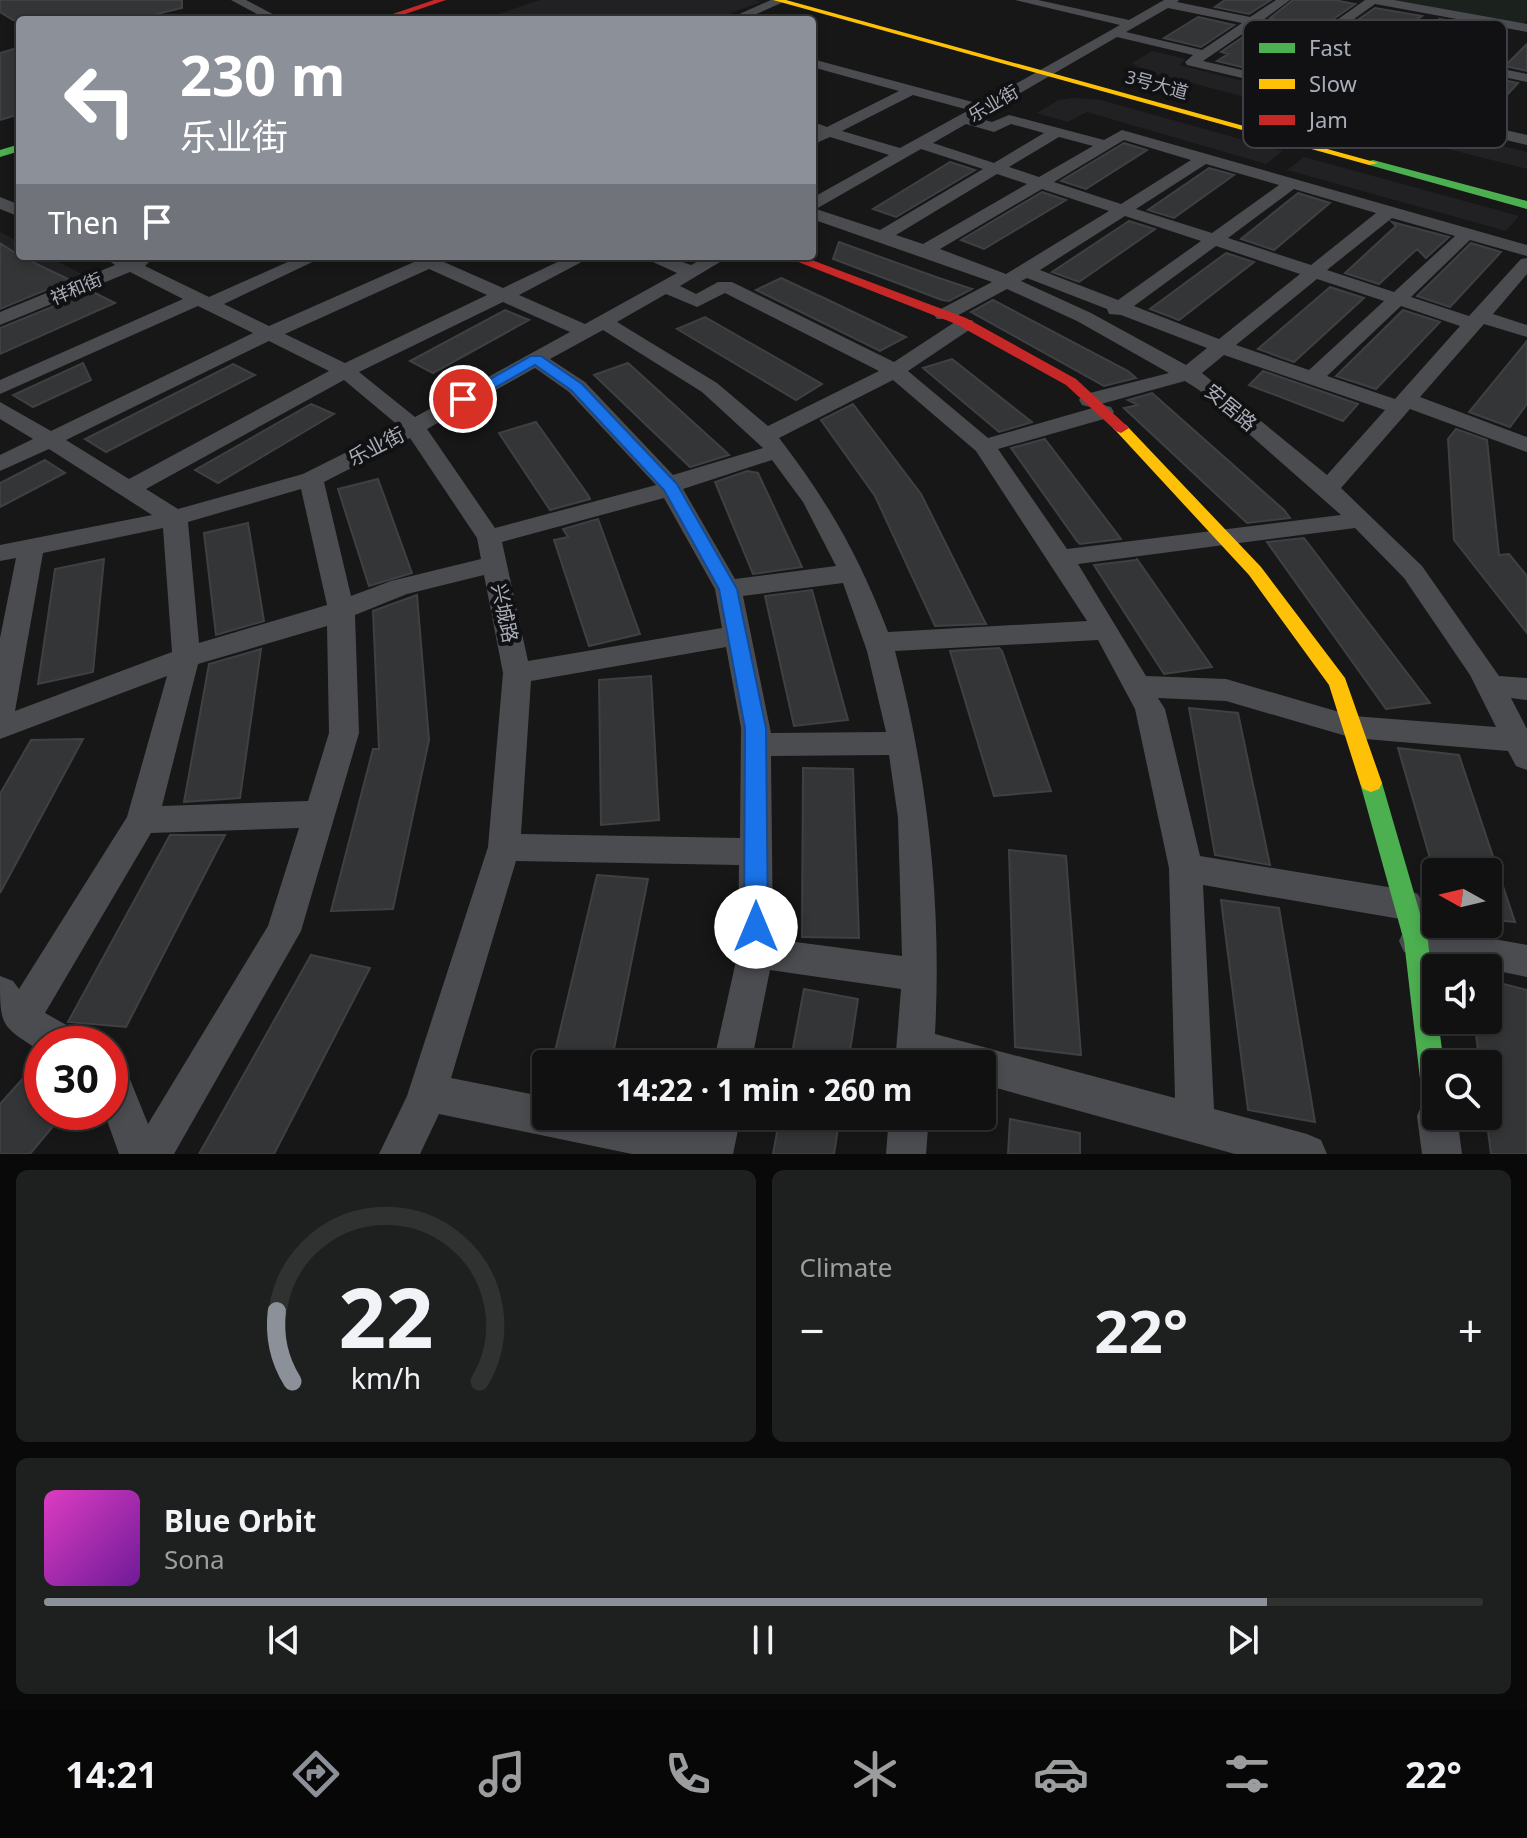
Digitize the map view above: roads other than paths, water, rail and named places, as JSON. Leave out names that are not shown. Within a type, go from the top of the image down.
[{"type":"main road","points":[[392,16],[442,0]]},
{"type":"main road","points":[[415,16],[465,0]]},
{"type":"main road","name":"3号大道","points":[[780,0],[1243,118]]},
{"type":"main road","name":"3号大道","points":[[805,0],[1243,125]]},
{"type":"main road","name":"3号大道","points":[[1326,148],[1527,205]]},
{"type":"main road","name":"3号大道","points":[[1363,148],[1527,189]]},
{"type":"main road","points":[[800,260],[965,324],[1071,382],[1142,448],[1255,571],[1338,683],[1416,941],[1429,1050]]},
{"type":"street","points":[[237,0],[270,16]]},
{"type":"street","points":[[742,16],[780,0]]},
{"type":"street","points":[[1021,0],[1132,24]]},
{"type":"street","points":[[1051,6],[1064,0]]},
{"type":"street","points":[[1254,20],[1284,0]]},
{"type":"street","points":[[1344,20],[1374,0],[1483,20]]},
{"type":"street","points":[[1169,1],[1249,20]]},
{"type":"street","name":"乐业街","points":[[816,203],[1169,1]]},
{"type":"street","points":[[1507,24],[1527,28]]},
{"type":"street","points":[[1243,28],[1192,62],[1243,74]]},
{"type":"street","points":[[1115,33],[1204,54]]},
{"type":"street","points":[[816,64],[983,109]]},
{"type":"street","points":[[816,82],[841,71]]},
{"type":"street","points":[[1507,74],[1527,78]]},
{"type":"street","points":[[816,138],[911,90]]},
{"type":"street","points":[[965,119],[994,127],[1009,119],[1106,145]]},
{"type":"street","points":[[816,128],[903,154]]},
{"type":"street","points":[[882,236],[1057,132]]},
{"type":"street","points":[[925,250],[1122,135],[1527,251]]},
{"type":"street","points":[[1507,135],[1527,140]]},
{"type":"street","points":[[921,144],[1397,299],[1527,331]]},
{"type":"street","points":[[944,315],[1016,276],[1203,159]]},
{"type":"street","points":[[1117,309],[1291,184]]},
{"type":"street","points":[[984,446],[1188,374],[1388,212]]},
{"type":"street","name":"安居路","points":[[816,214],[1016,276],[1207,385],[1328,488],[1413,572],[1490,686],[1522,749]]},
{"type":"street","points":[[1314,377],[1467,234]]},
{"type":"street","name":"祥和街","points":[[0,319],[129,260]]},
{"type":"street","name":"兴城路","points":[[133,260],[204,301],[345,371],[414,427],[492,551],[517,673],[504,847],[427,1092],[399,1154]]},
{"type":"street","points":[[0,388],[306,260]]},
{"type":"street","points":[[0,464],[424,260]]},
{"type":"street","points":[[432,260],[504,296],[594,326],[687,369],[771,443],[828,521],[871,611],[901,743],[920,876],[915,1050]]},
{"type":"street","points":[[129,489],[345,371],[576,260]]},
{"type":"street","points":[[660,260],[691,272]]},
{"type":"street","name":"乐业街","points":[[0,553],[175,518],[311,479],[414,427],[714,260]]},
{"type":"street","points":[[1328,488],[1527,263]]},
{"type":"street","points":[[1016,276],[1222,347],[1527,445]]},
{"type":"street","points":[[666,287],[697,301],[725,286],[895,371],[984,446],[1061,558],[1150,709],[1186,868],[1195,1123]]},
{"type":"street","points":[[0,728],[186,658],[341,610],[670,486],[771,443],[895,371],[965,324]]},
{"type":"street","points":[[536,359],[577,387],[670,486],[728,589],[756,728],[756,952],[735,1050]]},
{"type":"street","points":[[0,409],[175,518],[186,658],[142,820],[11,1006],[39,1026]]},
{"type":"street","points":[[152,1154],[284,931],[344,733],[341,610],[311,479]]},
{"type":"street","points":[[1061,558],[1360,520]]},
{"type":"street","points":[[0,711],[31,547]]},
{"type":"street","points":[[728,589],[853,573]]},
{"type":"street","points":[[879,642],[1106,630]]},
{"type":"street","points":[[517,673],[737,635]]},
{"type":"street","points":[[1137,686],[1226,690],[1353,727],[1522,749]]},
{"type":"street","points":[[1490,686],[1527,689]]},
{"type":"street","points":[[755,745],[901,743]]},
{"type":"street","points":[[142,820],[320,814]]},
{"type":"street","points":[[504,847],[756,852]]},
{"type":"street","points":[[1186,868],[1406,905]]},
{"type":"street","points":[[1416,941],[1527,961]]},
{"type":"street","points":[[756,952],[917,975]]},
{"type":"street","points":[[996,1068],[1307,1154]]},
{"type":"street","points":[[427,1092],[716,1140]]},
{"type":"street","points":[[128,1124],[139,1154]]},
{"type":"street","points":[[906,1154],[908,1130]]},
{"type":"street","points":[[1439,1130],[1442,1154]]}]
